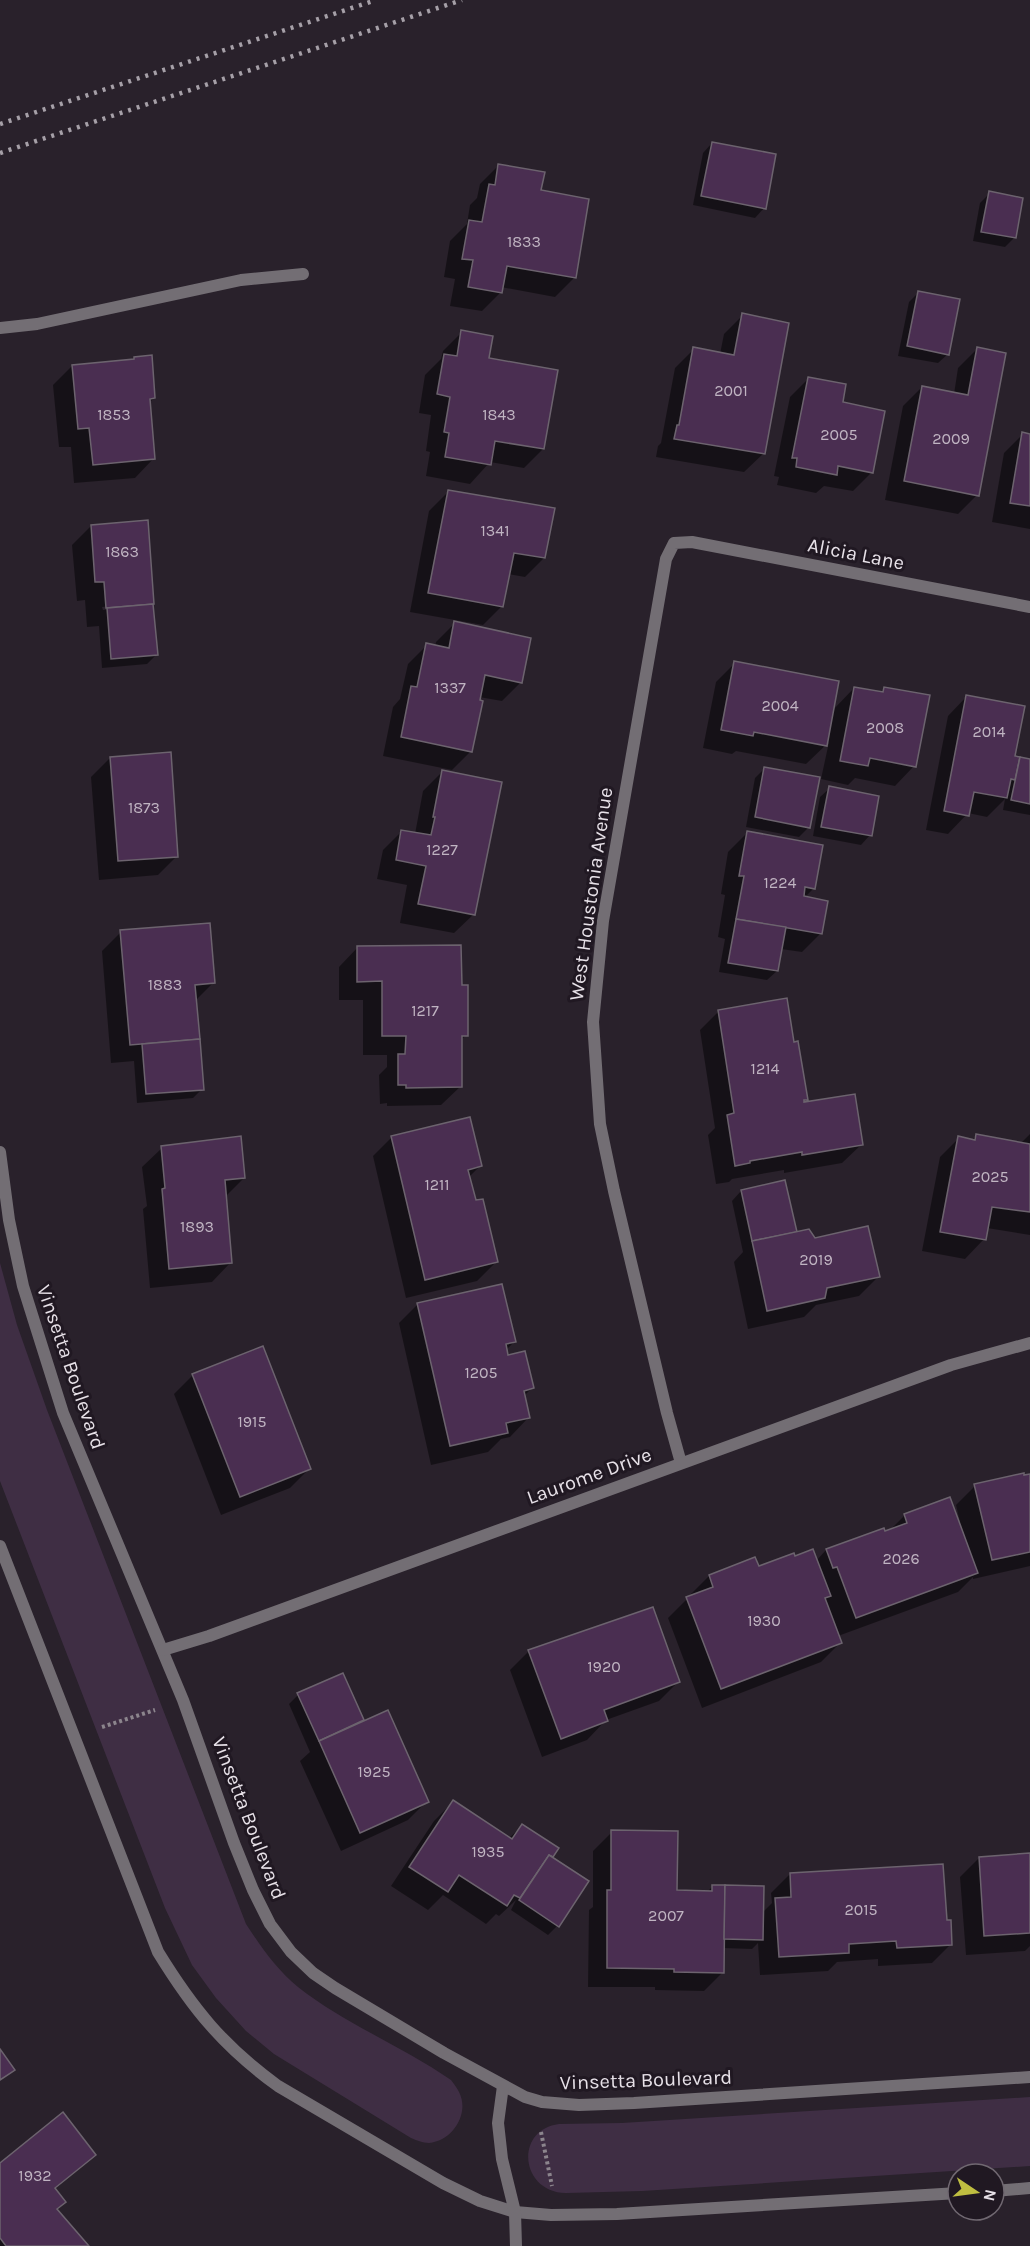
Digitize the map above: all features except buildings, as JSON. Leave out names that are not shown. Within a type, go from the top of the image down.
[{"type":"street","points":[[0,328],[37,324],[241,280],[303,274]]},
{"type":"street","name":"Alicia Lane","points":[[674,543],[692,542],[1030,607]]},
{"type":"street","name":"West Houstonia Avenue","points":[[674,543],[666,559],[605,909],[596,976],[593,1022],[600,1124],[681,1463]]},
{"type":"street","name":"Vinsetta Boulevard","points":[[0,1152],[9,1220],[23,1286],[63,1413],[163,1650],[253,1890],[270,1924],[291,1952],[313,1973],[503,2086],[542,2102],[579,2105],[1030,2077]]},
{"type":"street","name":"Laurome Drive","points":[[163,1650],[220,1632],[951,1365],[1030,1343]]},
{"type":"street","points":[[0,1546],[158,1952],[182,1991],[215,2033],[254,2069],[278,2086],[443,2183],[480,2201],[515,2212],[551,2215],[617,2214],[946,2194]]},
{"type":"street","points":[[503,2086],[498,2123],[502,2159],[515,2212],[516,2246]]},
{"type":"street","points":[[1006,2190],[1030,2188]]},
{"type":"path","points":[[96,1729],[161,1708]]},
{"type":"path","points":[[540,2131],[553,2192]]},
{"type":"shaded area","points":[[0,1263],[17,1325],[47,1410],[246,1924],[276,1966],[298,1987],[335,2012],[451,2080],[462,2100],[461,2117],[452,2132],[438,2141],[427,2143],[411,2138],[274,2054],[246,2031],[216,1998],[192,1965],[165,1908],[0,1481]]},
{"type":"shaded area","points":[[1030,2097],[1030,2166],[1006,2168],[1006,2162],[946,2162],[946,2171],[642,2191],[566,2193],[551,2190],[539,2183],[532,2172],[528,2160],[529,2148],[535,2137],[544,2129],[559,2124],[622,2123]]},
{"type":"railway","points":[[0,124],[376,0]]},
{"type":"railway","points":[[0,153],[462,0]]}]
